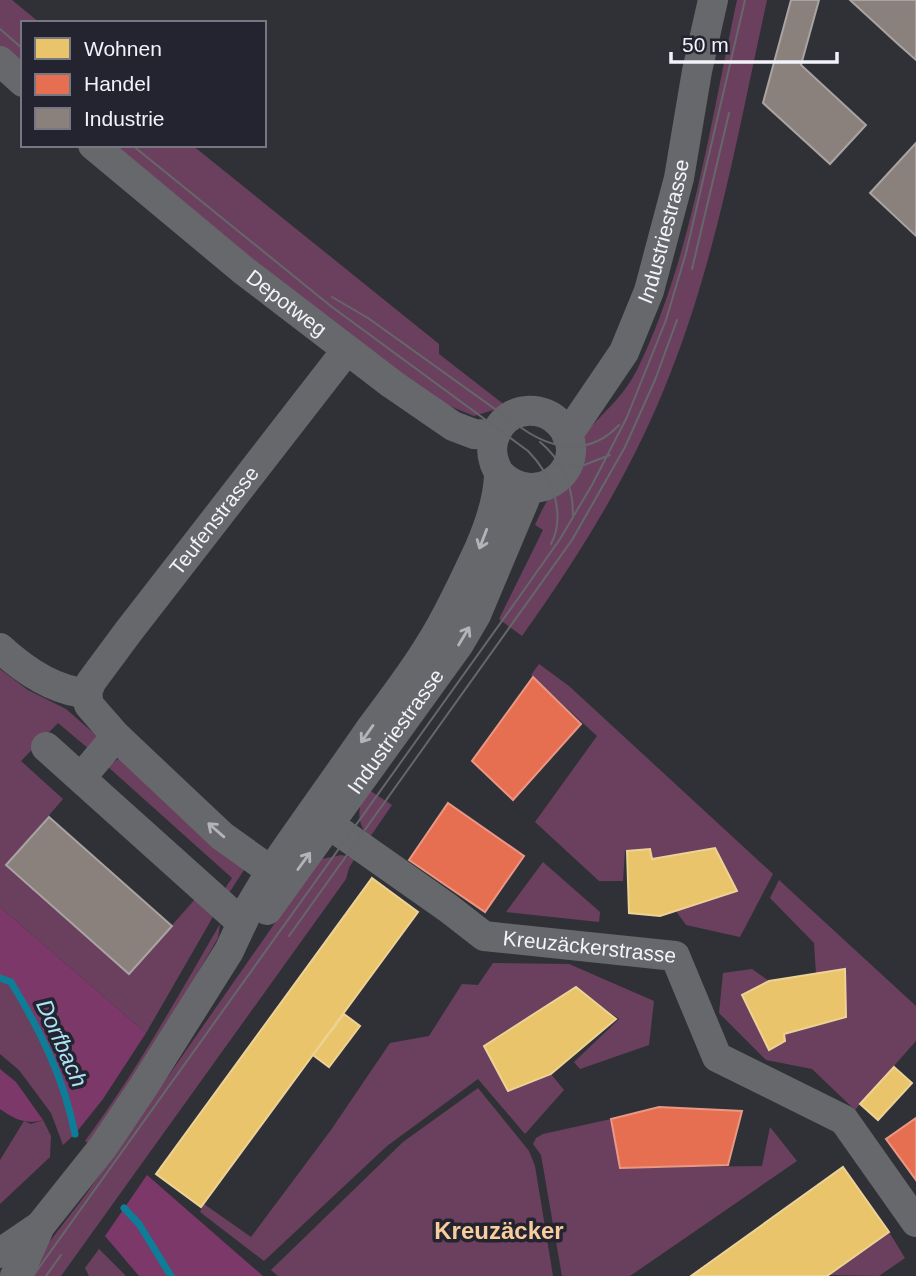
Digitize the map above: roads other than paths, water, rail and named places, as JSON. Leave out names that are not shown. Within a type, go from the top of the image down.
[{"type":"street","name":"Industriestrasse","points":[[693,0],[697,71]]},
{"type":"street","name":"Industriestrasse","points":[[567,436],[624,352],[649,291],[679,178],[697,71],[713,0]]},
{"type":"street","points":[[0,61],[21,80]]},
{"type":"street","name":"Depotweg","points":[[95,147],[243,270],[346,351],[453,426],[474,434],[495,435]]},
{"type":"street","name":"Teufenstrasse","points":[[87,695],[91,682],[128,632],[346,351]]},
{"type":"street","points":[[545,413],[605,382]]},
{"type":"street","points":[[495,435],[508,418],[529,411],[545,413],[562,425],[567,436],[570,457],[564,471],[551,484],[528,489],[507,481],[499,473]]},
{"type":"street","name":"Industriestrasse","points":[[15,1276],[21,1269],[40,1226],[103,1147],[144,1087],[229,951],[271,871],[430,645],[480,546],[491,517],[499,473],[492,448],[495,435]]},
{"type":"street","name":"Industriestrasse","points":[[229,951],[263,916],[459,644],[476,615],[528,489]]},
{"type":"street","points":[[0,648],[30,672],[49,682],[87,695],[95,713],[116,736],[222,836],[271,871]]},
{"type":"street","points":[[80,778],[116,736]]},
{"type":"street","points":[[46,747],[242,923]]},
{"type":"street","name":"Kreuzäckerstrasse","points":[[330,825],[484,936],[675,957],[716,1057],[844,1120],[916,1222]]},
{"type":"street","name":"Industriestrasse","points":[[0,1253],[40,1226]]},
{"type":"waterway","name":"Dorfbach","points":[[0,978],[11,982],[41,1036],[58,1074],[75,1134]]},
{"type":"waterway","name":"Dorfbach","points":[[124,1208],[139,1224],[171,1276]]},
{"type":"tram line","points":[[33,1276],[517,600],[560,539],[592,485],[627,417],[666,320],[686,253],[745,0]]},
{"type":"tram line","points":[[0,29],[21,47]]},
{"type":"tram line","points":[[692,269],[729,113]]},
{"type":"tram line","points":[[134,147],[332,307],[528,451],[544,471],[554,494],[557,520],[551,544]]},
{"type":"tram line","points":[[332,297],[368,318],[523,429],[548,442],[585,445],[608,435],[619,425]]},
{"type":"tram line","points":[[289,936],[572,540],[625,447],[655,380],[677,320]]},
{"type":"tram line","points":[[540,442],[561,466],[569,484],[573,515]]},
{"type":"tram line","points":[[553,464],[579,467],[610,455]]},
{"type":"tram line","points":[[46,1276],[61,1255]]},
{"type":"district","name":"Kreuzäcker","points":[[499,1231]]}]
